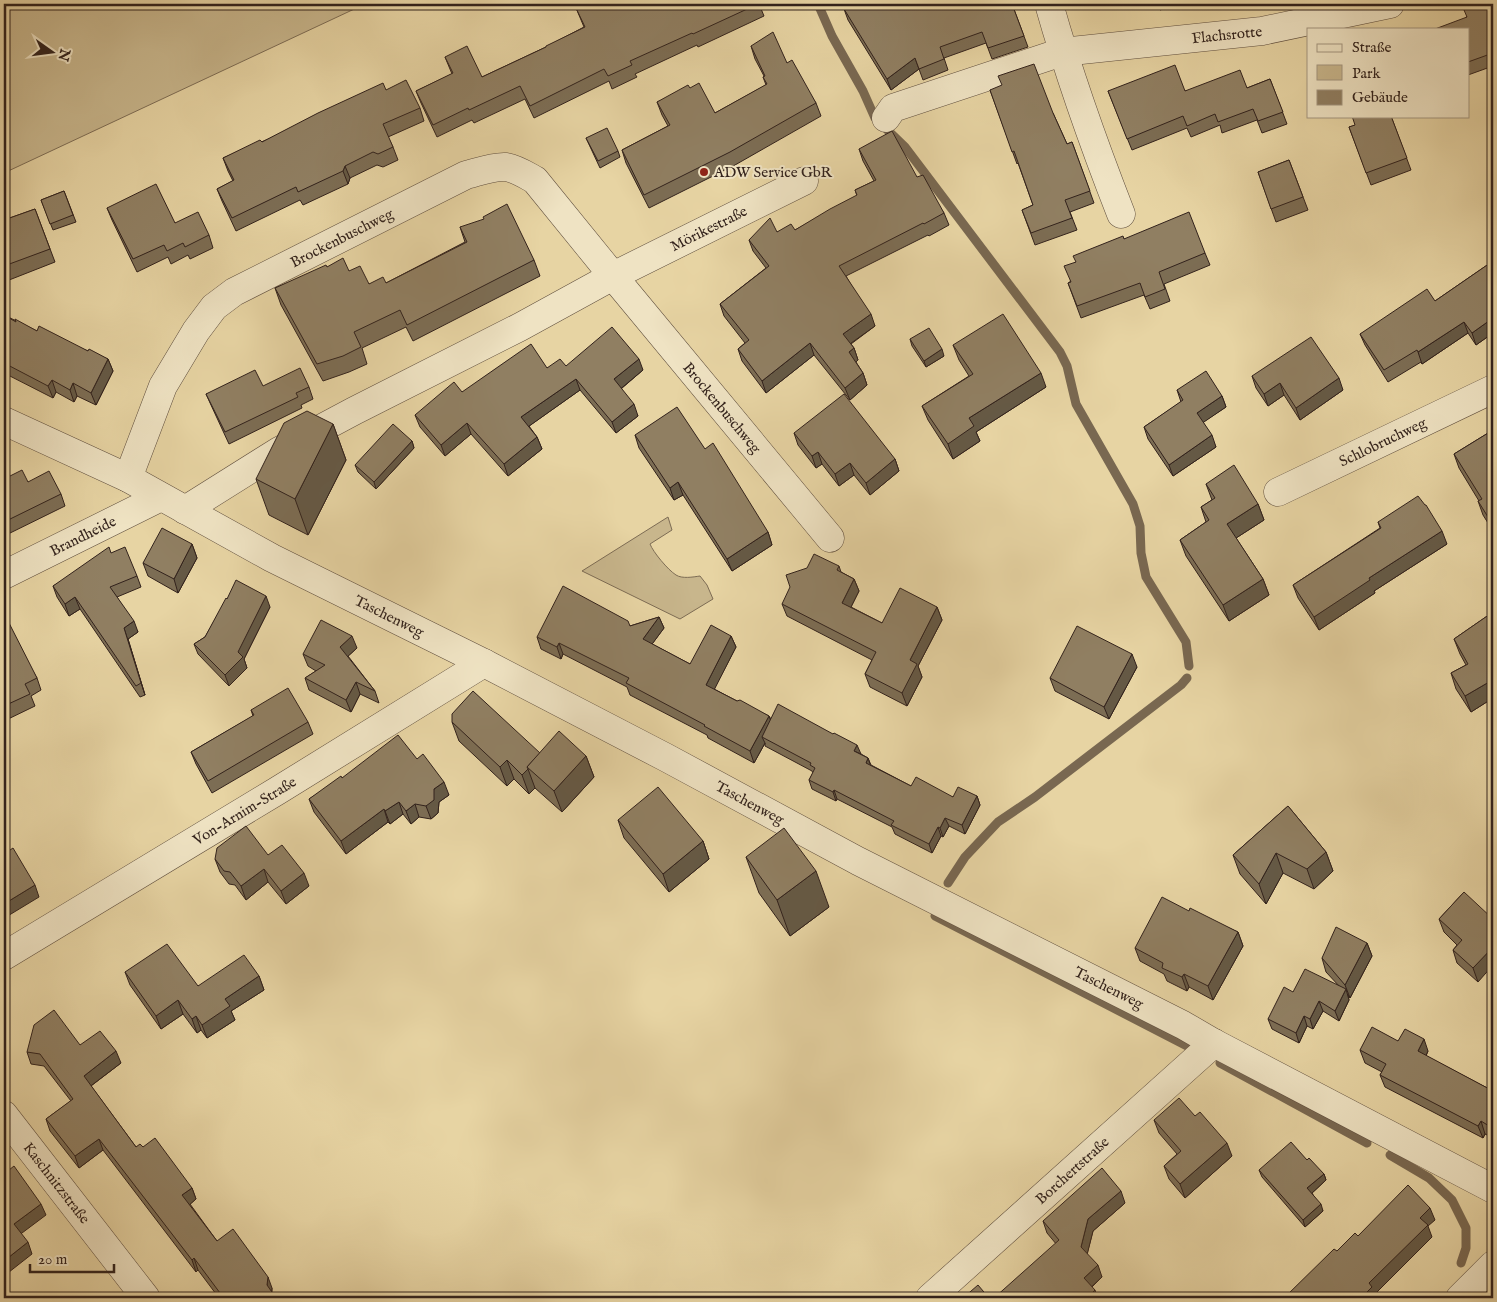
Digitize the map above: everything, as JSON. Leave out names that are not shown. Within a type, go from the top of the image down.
[{"type":"street","points":[[1049,4],[1062,52],[1077,96],[1122,214]]},
{"type":"street","name":"Flachsrotte","points":[[886,118],[893,108],[1062,52],[1262,31],[1390,4]]},
{"type":"street","name":"Brockenbuschweg","points":[[128,478],[163,386],[196,331],[214,307],[234,292],[466,175],[497,168],[506,168],[518,171],[535,180],[830,538]]},
{"type":"street","name":"Mörikestraße","points":[[613,276],[804,181]]},
{"type":"street","points":[[186,510],[279,451],[520,327],[613,276]]},
{"type":"street","name":"Schlobruchweg","points":[[1278,492],[1492,394]]},
{"type":"street","name":"Taschenweg","points":[[4,421],[128,478],[272,558],[484,663],[665,757],[858,861],[1174,1021],[1493,1189]]},
{"type":"street","name":"Brandheide","points":[[4,575],[161,497]]},
{"type":"street","name":"Von-Arnim-Straße","points":[[4,956],[270,796],[484,663]]},
{"type":"street","name":"Borchertstraße","points":[[930,1298],[1214,1043]]},
{"type":"street","name":"Kaschnitzstraße","points":[[4,1115],[146,1298]]},
{"type":"street","points":[[1460,1298],[1493,1265]]},
{"type":"green space","points":[[4,4],[365,4],[4,173]]},
{"type":"green space","points":[[668,517],[672,530],[650,544],[657,556],[676,575],[684,577],[700,576],[707,585],[713,599],[680,619],[582,571]]},
{"type":"building","points":[[587,4],[635,4],[637,9],[648,4],[758,4],[630,61],[632,65],[608,76],[604,69],[530,106],[520,86],[433,125],[416,91],[453,73],[445,57],[467,46],[482,77],[585,27],[576,8]]},
{"type":"building","points":[[857,4],[1012,4],[1024,36],[988,48],[982,32],[940,47],[944,59],[919,69],[915,58],[887,79],[844,9]]},
{"type":"building","points":[[1480,4],[1493,4],[1493,53],[1470,61],[1470,28],[1438,28],[1467,17],[1464,10]]},
{"type":"building","points":[[773,32],[787,63],[792,60],[816,103],[730,152],[644,195],[622,150],[670,125],[657,102],[688,85],[690,88],[699,83],[715,113],[767,84],[751,46]]},
{"type":"building","points":[[1034,64],[1067,144],[1072,142],[1090,191],[1065,200],[1072,218],[1031,233],[1022,210],[1033,205],[990,90],[1002,85],[998,76]]},
{"type":"building","points":[[1175,65],[1185,91],[1240,70],[1247,88],[1270,79],[1283,112],[1258,121],[1253,109],[1218,122],[1215,114],[1187,126],[1183,116],[1127,139],[1108,91]]},
{"type":"building","points":[[406,80],[420,108],[383,124],[393,147],[378,154],[373,152],[345,166],[343,171],[298,192],[296,187],[232,218],[217,189],[234,180],[223,158],[260,140],[262,142],[318,113],[383,83],[386,90]]},
{"type":"building","points":[[1353,118],[1392,118],[1407,158],[1366,173],[1349,127],[1355,125]]},
{"type":"building","points":[[607,128],[618,151],[598,161],[586,138]]},
{"type":"building","points":[[892,131],[917,177],[923,175],[944,213],[839,266],[871,314],[843,334],[854,348],[849,352],[863,373],[845,388],[810,343],[762,381],[738,349],[749,340],[720,304],[769,266],[749,240],[770,218],[777,232],[791,224],[795,230],[857,195],[855,190],[876,180],[859,149]]},
{"type":"building","points":[[1289,160],[1303,197],[1271,209],[1258,172]]},
{"type":"building","points":[[156,184],[175,223],[198,212],[209,235],[185,247],[183,243],[167,251],[164,245],[133,259],[107,208]]},
{"type":"building","points":[[64,191],[73,215],[50,224],[41,200]]},
{"type":"building","points":[[507,204],[534,260],[407,325],[400,310],[354,332],[361,347],[343,356],[317,364],[275,288],[326,265],[327,267],[343,258],[349,271],[360,266],[369,284],[383,277],[386,283],[467,242],[460,227],[484,219],[483,217]]},
{"type":"building","points":[[35,209],[50,249],[4,266],[4,220]]},
{"type":"building","points":[[1189,212],[1205,253],[1159,272],[1165,289],[1145,297],[1140,283],[1077,306],[1068,283],[1071,282],[1064,266],[1076,262],[1073,256],[1123,236],[1124,239]]},
{"type":"building","points":[[1493,261],[1493,318],[1472,333],[1464,322],[1418,352],[1417,350],[1384,370],[1360,334],[1427,289],[1435,301]]},
{"type":"building","points":[[1003,314],[1041,373],[969,418],[974,426],[948,444],[922,406],[973,374],[953,345]]},
{"type":"building","points":[[4,315],[37,331],[39,326],[108,359],[91,393],[73,383],[70,390],[52,380],[48,386],[4,363]]},
{"type":"building","points":[[612,327],[639,359],[614,379],[634,404],[612,422],[576,379],[521,417],[537,437],[504,464],[467,423],[441,445],[415,415],[454,382],[462,392],[531,344],[547,368],[560,359],[566,366]]},
{"type":"building","points":[[929,328],[942,349],[924,361],[910,339]]},
{"type":"building","points":[[1311,337],[1339,378],[1296,408],[1280,383],[1264,394],[1252,376]]},
{"type":"building","points":[[300,368],[309,387],[296,393],[298,397],[225,432],[206,394],[255,370],[263,386]]},
{"type":"building","points":[[1206,371],[1222,396],[1197,413],[1212,435],[1169,465],[1144,427],[1183,400],[1177,390]]},
{"type":"building","points":[[844,394],[895,459],[866,483],[850,463],[835,474],[818,452],[812,456],[794,433]]},
{"type":"building","points":[[677,407],[705,449],[713,443],[768,532],[727,559],[678,482],[670,488],[635,435]]},
{"type":"building","points":[[307,411],[333,424],[295,499],[256,479],[284,423]]},
{"type":"building","points":[[393,424],[412,441],[374,482],[355,465]]},
{"type":"building","points":[[1493,430],[1493,525],[1478,501],[1482,499],[1454,454]]},
{"type":"building","points":[[1234,465],[1258,504],[1227,524],[1263,579],[1223,605],[1180,540],[1209,520],[1201,507],[1215,498],[1206,484]]},
{"type":"building","points":[[22,470],[28,482],[49,471],[61,494],[4,522],[4,479]]},
{"type":"building","points":[[1418,496],[1426,505],[1442,531],[1369,578],[1370,580],[1314,617],[1293,585],[1381,528],[1378,522]]},
{"type":"building","points":[[162,528],[192,544],[174,579],[143,563]]},
{"type":"building","points":[[109,547],[111,553],[125,547],[137,576],[110,587],[134,621],[124,628],[141,683],[136,686],[75,597],[65,604],[53,586]]},
{"type":"building","points":[[814,554],[839,566],[837,570],[854,579],[842,603],[882,623],[900,588],[937,607],[910,660],[917,664],[902,693],[865,674],[876,652],[782,604],[790,587],[786,575],[807,568]]},
{"type":"building","points":[[236,580],[266,596],[238,652],[243,657],[225,675],[194,644],[205,637]]},
{"type":"building","points":[[563,586],[628,621],[630,626],[659,617],[643,639],[690,664],[711,625],[731,636],[706,685],[737,701],[740,700],[769,716],[750,751],[626,683],[629,678],[559,643],[557,647],[537,637]]},
{"type":"building","points":[[1493,612],[1493,682],[1489,682],[1465,696],[1451,673],[1468,664],[1454,639]]},
{"type":"building","points":[[321,620],[352,636],[340,647],[375,691],[356,682],[346,700],[305,678],[325,665],[303,654]]},
{"type":"building","points":[[8,621],[37,678],[25,684],[30,694],[4,706],[4,623]]},
{"type":"building","points":[[1077,626],[1132,654],[1104,707],[1050,678]]},
{"type":"building","points":[[288,688],[308,722],[208,781],[191,752],[254,715],[251,710]]},
{"type":"building","points":[[473,691],[540,753],[522,775],[507,760],[500,767],[452,722],[452,714]]},
{"type":"building","points":[[778,704],[857,745],[854,751],[868,758],[866,763],[911,786],[916,777],[953,797],[958,787],[977,796],[962,825],[945,818],[929,844],[891,825],[894,821],[834,790],[833,792],[809,780],[815,768],[810,765],[811,763],[762,737]]},
{"type":"building","points":[[559,731],[586,756],[554,791],[527,767]]},
{"type":"building","points":[[398,735],[417,759],[423,754],[444,782],[434,789],[434,800],[426,806],[415,804],[406,811],[399,802],[385,811],[384,809],[341,841],[309,799],[341,776],[342,778]]},
{"type":"building","points":[[658,787],[703,841],[663,874],[618,820]]},
{"type":"building","points":[[1288,806],[1326,852],[1307,869],[1276,853],[1259,884],[1233,855]]},
{"type":"building","points":[[246,826],[268,855],[282,845],[304,873],[281,891],[264,869],[241,886],[230,872],[224,871],[215,859],[217,848]]},
{"type":"building","points":[[784,828],[816,871],[777,900],[746,857]]},
{"type":"building","points":[[13,848],[35,885],[4,904],[4,854]]},
{"type":"building","points":[[1464,892],[1493,919],[1493,947],[1473,968],[1453,950],[1462,940],[1439,919]]},
{"type":"building","points":[[1162,897],[1189,911],[1190,908],[1238,932],[1208,986],[1184,974],[1182,977],[1162,968],[1163,963],[1135,948]]},
{"type":"building","points":[[1336,927],[1367,943],[1345,985],[1322,958]]},
{"type":"building","points":[[167,944],[198,986],[244,955],[259,976],[225,999],[230,1006],[202,1025],[196,1016],[192,1019],[178,1000],[156,1016],[125,972]]},
{"type":"building","points":[[1305,969],[1346,989],[1335,1011],[1319,1001],[1310,1019],[1304,1016],[1296,1033],[1268,1019],[1284,987],[1293,992]]},
{"type":"building","points":[[54,1010],[80,1045],[100,1031],[116,1051],[84,1076],[136,1147],[140,1144],[143,1147],[155,1138],[192,1188],[182,1195],[217,1241],[233,1229],[268,1277],[267,1285],[276,1298],[221,1298],[223,1297],[194,1258],[192,1260],[99,1139],[75,1156],[46,1119],[73,1099],[40,1054],[27,1052],[34,1025]]},
{"type":"building","points":[[1372,1027],[1398,1041],[1405,1029],[1424,1039],[1418,1051],[1493,1091],[1493,1125],[1489,1126],[1481,1121],[1478,1126],[1380,1075],[1386,1064],[1360,1050]]},
{"type":"building","points":[[1179,1098],[1195,1116],[1200,1112],[1227,1143],[1180,1184],[1164,1166],[1181,1151],[1154,1120]]},
{"type":"building","points":[[1291,1142],[1307,1160],[1309,1158],[1324,1174],[1307,1188],[1321,1204],[1303,1220],[1259,1170]]},
{"type":"building","points":[[14,1166],[41,1204],[14,1224],[28,1242],[4,1261],[4,1174]]},
{"type":"building","points":[[1102,1168],[1121,1191],[1088,1219],[1081,1247],[1098,1265],[1084,1278],[1095,1290],[1091,1294],[1095,1298],[994,1298],[1059,1240],[1043,1221]]},
{"type":"building","points":[[1408,1185],[1430,1208],[1420,1218],[1428,1225],[1369,1283],[1372,1287],[1361,1298],[1284,1298],[1334,1249],[1337,1251],[1355,1233],[1358,1236]]},
{"type":"building","points":[[978,1285],[989,1298],[963,1298]]},
{"type":"waterway","points":[[818,4],[832,36],[863,91],[875,118],[905,147],[1060,352],[1067,366],[1076,404],[1133,504],[1140,526],[1141,553],[1146,577],[1186,642],[1189,666]]},
{"type":"waterway","points":[[948,883],[965,857],[998,822],[1035,797],[1181,685],[1187,678]]},
{"type":"waterway","points":[[935,916],[1189,1047]]},
{"type":"waterway","points":[[1220,1063],[1367,1143]]},
{"type":"waterway","points":[[1390,1155],[1429,1178],[1452,1200],[1466,1228],[1466,1248],[1461,1263]]},
{"type":"place","name":"ADW Service GbR","points":[[704,172]]}]
